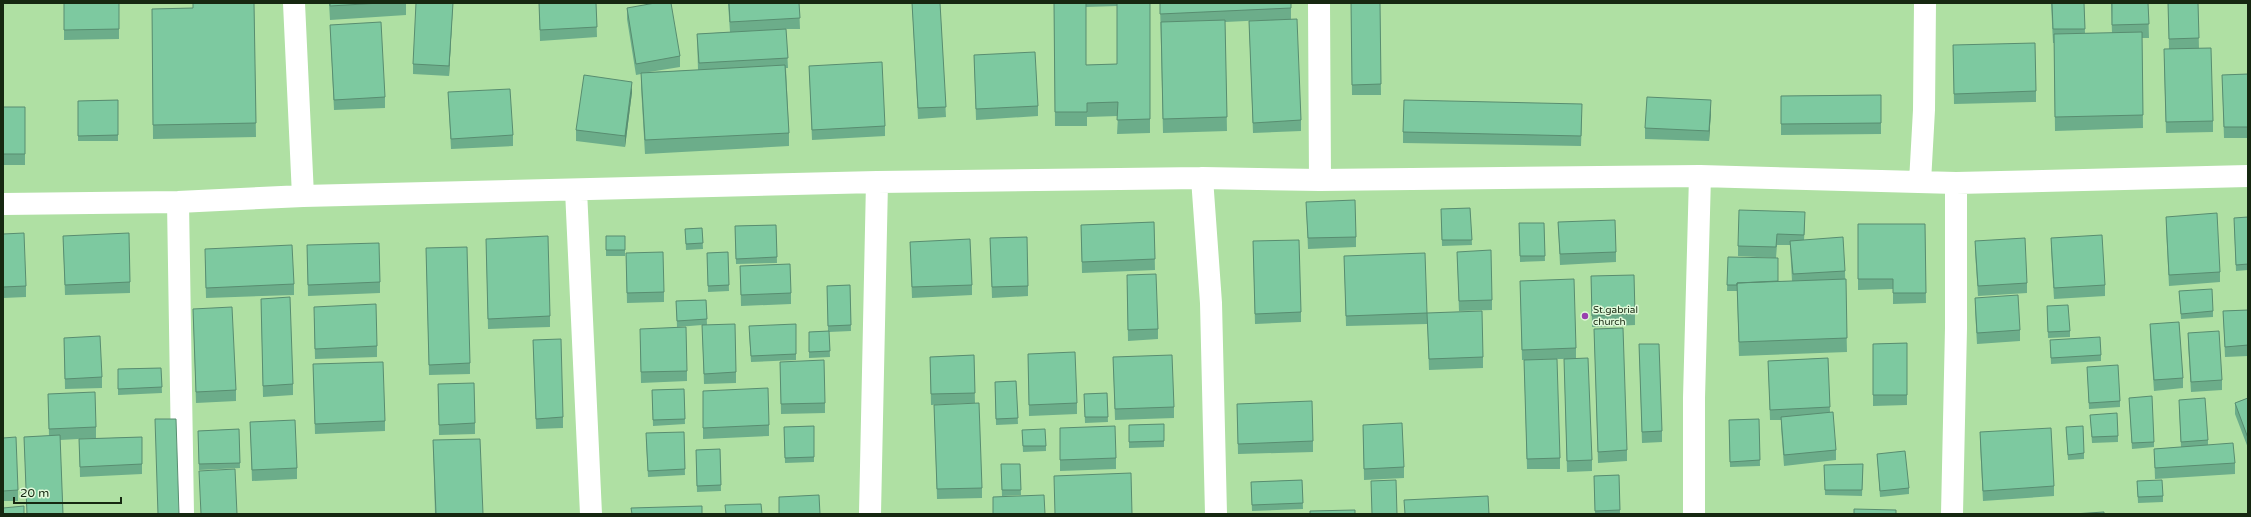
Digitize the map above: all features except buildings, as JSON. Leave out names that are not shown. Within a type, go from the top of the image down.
[{"type":"street","points":[[294,3],[303,196]]},
{"type":"street","points":[[1319,3],[1320,180]]},
{"type":"street","points":[[1920,182],[1924,110],[1925,3]]},
{"type":"street","points":[[1694,514],[1694,398],[1700,176]]},
{"type":"street","points":[[3,204],[178,202],[303,196],[877,182],[1202,178],[1320,180],[1700,176],[1956,183],[2248,176]]},
{"type":"street","points":[[1202,178],[1211,303],[1216,514]]},
{"type":"street","points":[[870,514],[877,182]]},
{"type":"street","points":[[1952,514],[1956,328],[1956,183]]},
{"type":"street","points":[[576,190],[591,514]]},
{"type":"street","points":[[178,202],[184,514]]},
{"type":"place","name":"St.gabrial church","points":[[1585,316]]}]
